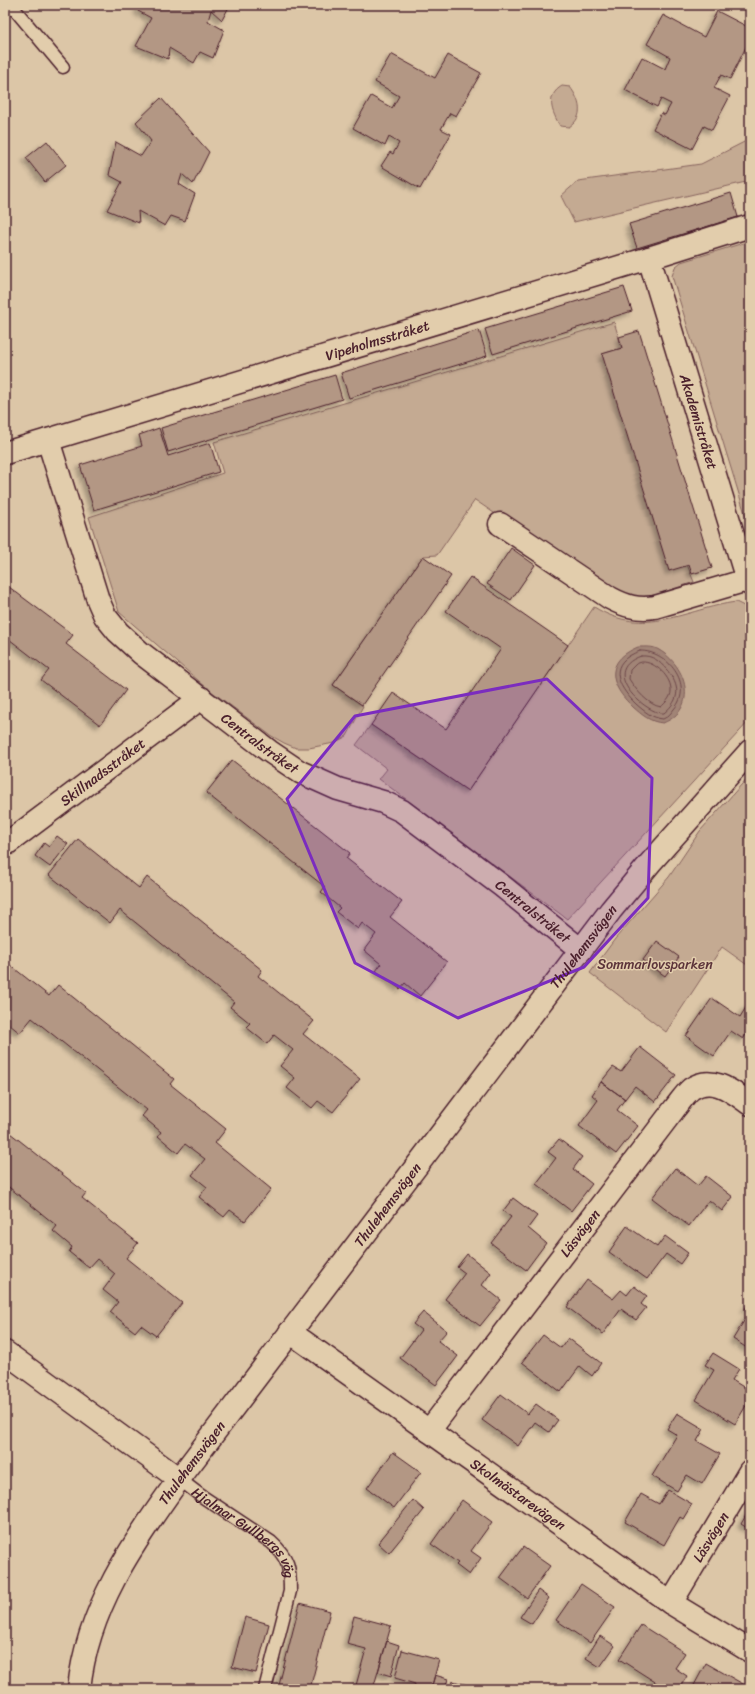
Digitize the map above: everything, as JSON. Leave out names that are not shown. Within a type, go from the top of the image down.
[{"type":"street","name":"Vipeholmsstråket","points":[[5,453],[750,226]]},
{"type":"street","name":"Akademistråket","points":[[649,258],[748,582]]},
{"type":"street","name":"Centralstråket","points":[[48,440],[90,579],[105,616],[118,632],[141,653],[269,751],[300,772],[338,789],[383,802],[402,811],[496,882],[581,950]]},
{"type":"street","points":[[500,524],[610,598],[635,608],[645,609],[655,607],[748,582]]},
{"type":"street","name":"Skillnadsstråket","points":[[5,845],[201,698]]},
{"type":"street","name":"Thulehemsvägen","points":[[79,1689],[85,1652],[96,1617],[110,1586],[140,1533],[290,1332],[581,950],[651,862],[750,751]]},
{"type":"street","name":"Läsvägen","points":[[429,1431],[675,1108],[691,1090],[702,1084],[711,1082],[726,1088],[750,1104]]},
{"type":"street","name":"Skolmästarevägen","points":[[290,1332],[671,1603],[750,1651]]},
{"type":"street","name":"Hjalmar Gullbergs väg","points":[[5,1352],[179,1479]]},
{"type":"street","name":"Läsvägen","points":[[671,1603],[750,1471]]},
{"type":"lane","points":[[11,5],[63,67]]},
{"type":"lane","name":"Hjalmar Gullbergs väg","points":[[179,1479],[200,1495],[271,1542],[287,1560],[290,1591],[265,1689]]},
{"type":"highlighted area","points":[[547,679],[652,778],[648,898],[584,967],[458,1018],[355,963],[287,799],[355,716]]},
{"type":"green space","points":[[562,86],[570,87],[576,97],[579,108],[577,118],[569,127],[560,126],[553,110],[553,94]]},
{"type":"green space","points":[[750,139],[750,181],[574,222],[561,196],[578,181],[701,164]]},
{"type":"green space","points":[[750,241],[750,530],[672,276],[675,267],[681,262]]},
{"type":"green space","points":[[614,322],[622,348],[602,354],[694,582],[655,595],[639,597],[606,590],[475,500],[437,555],[423,556],[333,685],[363,706],[347,736],[334,743],[309,748],[296,748],[270,735],[207,688],[119,612],[89,517],[223,473],[214,442]]},
{"type":"green space","points":[[736,602],[750,611],[750,720],[567,919],[379,779],[387,769],[356,745],[371,725],[468,791],[594,607],[613,616],[631,621],[648,621],[665,619]]},
{"type":"green space","name":"Sommarlovsparken","points":[[750,775],[750,967],[722,947],[666,1032],[590,973],[615,939],[669,877],[700,831]]},
{"type":"water","points":[[638,647],[652,647],[659,650],[669,657],[682,676],[685,687],[685,698],[682,708],[674,716],[663,723],[650,720],[636,710],[625,699],[615,682],[615,666],[627,653]]},
{"type":"building","points":[[139,5],[230,5],[222,20],[211,10],[208,21],[224,30],[213,58],[200,52],[194,63],[169,48],[168,59],[136,46],[151,18],[138,11]]},
{"type":"building","points":[[717,11],[750,28],[750,39],[730,79],[721,75],[714,88],[730,96],[712,130],[704,126],[692,149],[653,129],[661,113],[665,115],[671,104],[661,99],[657,107],[625,90],[642,57],[665,69],[670,57],[647,44],[663,15],[704,37]]},
{"type":"building","points":[[391,54],[435,78],[448,55],[481,73],[456,116],[450,113],[441,129],[451,134],[420,189],[381,166],[390,152],[393,154],[399,143],[389,137],[385,146],[353,128],[371,96],[392,108],[399,96],[375,82]]},
{"type":"building","points":[[161,98],[209,152],[193,184],[182,174],[179,184],[195,194],[185,221],[171,216],[165,226],[138,211],[139,223],[107,210],[122,182],[109,175],[116,142],[141,156],[151,141],[136,122]]},
{"type":"building","points":[[47,141],[66,165],[45,182],[26,158]]},
{"type":"building","points":[[731,193],[738,217],[637,248],[629,224]]},
{"type":"building","points":[[624,287],[632,311],[493,354],[485,329]]},
{"type":"building","points":[[479,330],[487,356],[349,398],[341,373]]},
{"type":"building","points":[[639,331],[712,568],[692,574],[689,565],[669,571],[602,354],[622,348],[619,337]]},
{"type":"building","points":[[335,375],[342,399],[168,452],[161,428]]},
{"type":"building","points":[[159,428],[168,456],[210,443],[219,472],[94,510],[80,465],[142,446],[139,435]]},
{"type":"building","points":[[511,548],[535,565],[511,600],[487,584]]},
{"type":"building","points":[[423,556],[451,576],[362,705],[333,685]]},
{"type":"building","points":[[470,577],[568,645],[468,791],[371,725],[393,693],[446,729],[501,649],[446,611]]},
{"type":"building","points":[[5,584],[73,635],[66,644],[126,690],[100,725],[41,680],[49,670],[5,636]]},
{"type":"building","points":[[232,760],[350,853],[346,858],[402,902],[390,917],[447,962],[420,996],[405,983],[400,989],[376,971],[381,964],[364,950],[376,934],[362,923],[358,929],[336,912],[340,908],[321,892],[325,887],[206,793]]},
{"type":"building","points":[[57,836],[68,844],[50,867],[35,856],[44,843],[49,847]]},
{"type":"building","points":[[78,839],[139,888],[147,877],[262,970],[258,976],[314,1021],[303,1034],[360,1079],[333,1112],[318,1101],[312,1108],[287,1088],[295,1078],[280,1066],[293,1050],[274,1035],[267,1044],[246,1027],[250,1023],[230,1007],[234,1002],[120,910],[110,923],[49,875]]},
{"type":"building","points":[[657,941],[679,957],[665,976],[643,960]]},
{"type":"building","points":[[5,961],[49,996],[58,985],[174,1079],[170,1084],[226,1129],[215,1143],[271,1189],[245,1221],[230,1210],[224,1217],[199,1197],[207,1187],[192,1175],[205,1159],[185,1144],[178,1153],[158,1136],[161,1132],[142,1116],[147,1110],[32,1018],[20,1033],[5,1021]]},
{"type":"building","points":[[712,998],[740,1017],[748,1004],[750,1006],[750,1029],[743,1039],[731,1031],[714,1056],[686,1036]]},
{"type":"building","points":[[640,1047],[676,1075],[655,1102],[635,1086],[625,1099],[601,1082],[613,1067],[621,1072]]},
{"type":"building","points":[[601,1082],[625,1099],[617,1110],[638,1126],[616,1154],[579,1126],[598,1100],[592,1095]]},
{"type":"building","points":[[5,1129],[86,1193],[82,1198],[138,1243],[126,1258],[182,1303],[156,1336],[141,1325],[135,1332],[110,1312],[118,1302],[103,1290],[115,1274],[97,1259],[89,1268],[69,1252],[72,1247],[53,1231],[57,1226],[5,1184]]},
{"type":"building","points":[[559,1139],[582,1157],[573,1169],[592,1184],[571,1211],[536,1184],[556,1158],[548,1152]]},
{"type":"building","points":[[675,1168],[698,1186],[706,1176],[733,1197],[722,1211],[709,1200],[689,1226],[652,1198]]},
{"type":"building","points":[[513,1198],[537,1216],[528,1228],[546,1243],[526,1270],[491,1243],[511,1217],[503,1211]]},
{"type":"building","points":[[627,1226],[657,1247],[665,1236],[688,1253],[680,1264],[666,1254],[647,1279],[609,1252]]},
{"type":"building","points":[[467,1254],[491,1273],[482,1285],[501,1300],[480,1326],[445,1299],[465,1273],[457,1267]]},
{"type":"building","points":[[587,1280],[613,1299],[621,1290],[627,1295],[634,1286],[647,1296],[641,1304],[646,1308],[636,1320],[621,1309],[603,1334],[567,1307]]},
{"type":"building","points":[[750,1301],[750,1311],[745,1309]]},
{"type":"building","points":[[750,1311],[750,1350],[733,1339]]},
{"type":"building","points":[[423,1312],[447,1331],[438,1341],[458,1356],[436,1385],[400,1358],[421,1330],[413,1324]]},
{"type":"building","points":[[543,1335],[561,1348],[568,1338],[601,1363],[592,1376],[580,1366],[561,1392],[522,1362]]},
{"type":"building","points":[[713,1353],[739,1369],[732,1380],[750,1391],[750,1399],[735,1424],[696,1400],[714,1370],[705,1365]]},
{"type":"building","points":[[501,1394],[528,1414],[536,1404],[558,1420],[549,1432],[535,1422],[518,1446],[482,1420]]},
{"type":"building","points":[[677,1413],[704,1429],[697,1441],[720,1454],[702,1484],[687,1475],[677,1491],[652,1476],[677,1435],[667,1429]]},
{"type":"building","points":[[393,1452],[421,1472],[394,1508],[367,1488]]},
{"type":"building","points":[[668,1490],[692,1504],[683,1519],[680,1517],[664,1545],[625,1522],[641,1494],[659,1504]]},
{"type":"building","points":[[413,1500],[424,1510],[389,1553],[378,1543]]},
{"type":"building","points":[[462,1500],[492,1522],[471,1551],[481,1558],[469,1575],[456,1565],[458,1563],[431,1544]]},
{"type":"building","points":[[750,1508],[750,1530],[741,1524]]},
{"type":"building","points":[[523,1547],[550,1566],[527,1598],[500,1578]]},
{"type":"building","points":[[581,1584],[615,1607],[590,1643],[556,1620]]},
{"type":"building","points":[[538,1590],[549,1598],[532,1624],[520,1617]]},
{"type":"building","points":[[300,1603],[330,1611],[310,1689],[278,1689]]},
{"type":"building","points":[[354,1616],[391,1626],[373,1689],[355,1689],[366,1649],[347,1644]]},
{"type":"building","points":[[245,1617],[269,1624],[256,1673],[232,1667]]},
{"type":"building","points":[[641,1625],[685,1653],[675,1668],[687,1676],[679,1689],[662,1689],[663,1687],[619,1659]]},
{"type":"building","points":[[600,1636],[615,1646],[600,1667],[586,1658]]},
{"type":"building","points":[[387,1641],[399,1645],[391,1676],[378,1672]]},
{"type":"building","points":[[402,1650],[439,1660],[431,1689],[414,1689],[415,1684],[395,1678]]},
{"type":"building","points":[[706,1663],[750,1688],[750,1689],[692,1689]]},
{"type":"building","points":[[435,1675],[448,1679],[445,1689],[431,1689]]},
{"type":"building","points":[[453,1681],[482,1689],[451,1689]]}]
